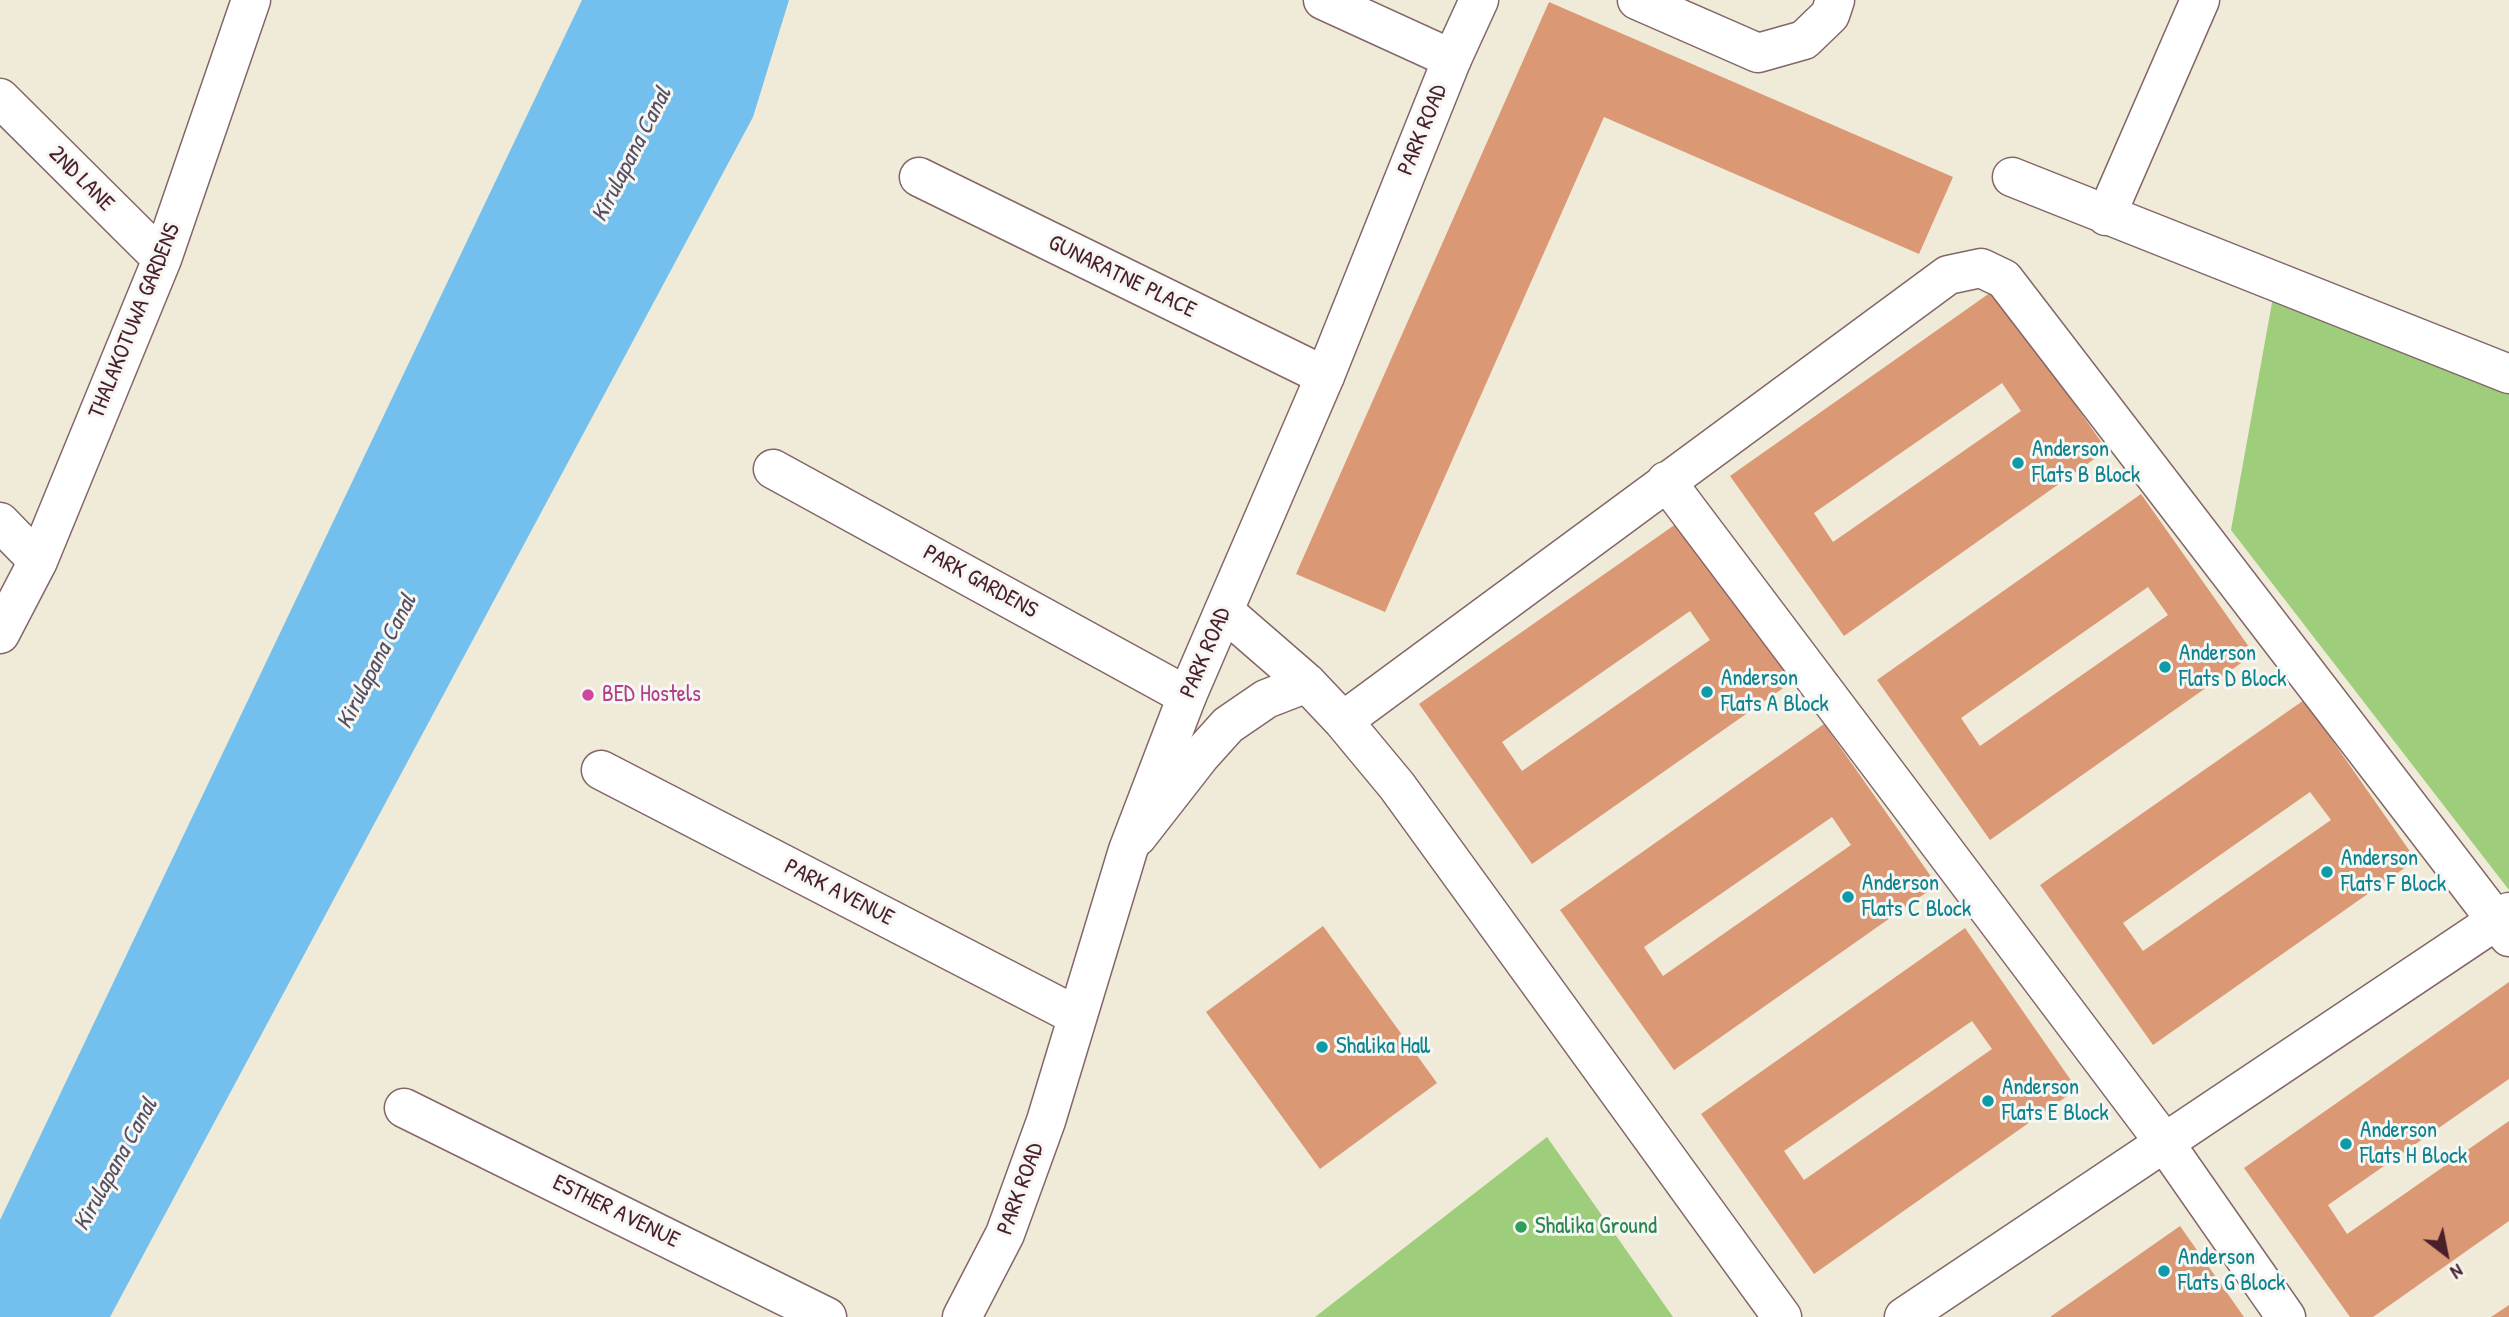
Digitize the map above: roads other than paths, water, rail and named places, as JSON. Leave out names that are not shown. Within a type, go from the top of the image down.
[{"type":"street","name":"THALAKOTUWA GARDENS","points":[[0,634],[38,561],[162,259],[251,0]]},
{"type":"street","points":[[1323,0],[1452,59]]},
{"type":"street","name":"PARK ROAD","points":[[962,1317],[1005,1234],[1046,1121],[1128,850],[1187,696],[1325,376],[1452,59],[1479,0]]},
{"type":"street","points":[[1637,0],[1758,53],[1804,40],[1830,15],[1835,0]]},
{"type":"street","points":[[2106,216],[2200,0]]},
{"type":"street","name":"2ND LANE","points":[[0,98],[162,259]]},
{"type":"street","name":"GUNARATNE PLACE","points":[[919,177],[1325,376]]},
{"type":"street","points":[[2012,177],[2509,374]]},
{"type":"street","points":[[1343,721],[1948,275],[1981,268],[2004,279],[2505,923],[2164,1142],[1904,1317]]},
{"type":"street","name":"PARK GARDENS","points":[[774,469],[1187,696]]},
{"type":"street","points":[[1666,481],[2164,1142],[2286,1317]]},
{"type":"street","points":[[0,522],[38,561]]},
{"type":"street","points":[[1224,611],[1307,683],[1343,721],[1397,786],[1782,1317]]},
{"type":"street","points":[[1128,850],[1201,755],[1228,725],[1266,699],[1307,683]]},
{"type":"street","name":"PARK AVENUE","points":[[601,770],[1077,1016]]},
{"type":"street","name":"ESTHER AVENUE","points":[[404,1108],[827,1317]]},
{"type":"water","name":"Kirulapana Canal","points":[[582,0],[789,0],[753,117],[110,1317],[0,1317],[0,1220]]},
{"type":"place","name":"Anderson Flats B Block","points":[[2018,463]]},
{"type":"place","name":"Anderson Flats D Block","points":[[2165,667]]},
{"type":"place","name":"Anderson Flats A Block","points":[[1707,692]]},
{"type":"place","name":"BED Hostels","points":[[588,695]]},
{"type":"place","name":"Anderson Flats F Block","points":[[2327,872]]},
{"type":"place","name":"Anderson Flats C Block","points":[[1848,897]]},
{"type":"place","name":"Shalika Hall","points":[[1322,1047]]},
{"type":"place","name":"Anderson Flats E Block","points":[[1988,1101]]},
{"type":"place","name":"Anderson Flats H Block","points":[[2346,1144]]},
{"type":"place","name":"Shalika Ground","points":[[1521,1227]]},
{"type":"place","name":"Anderson Flats G Block","points":[[2164,1271]]}]
